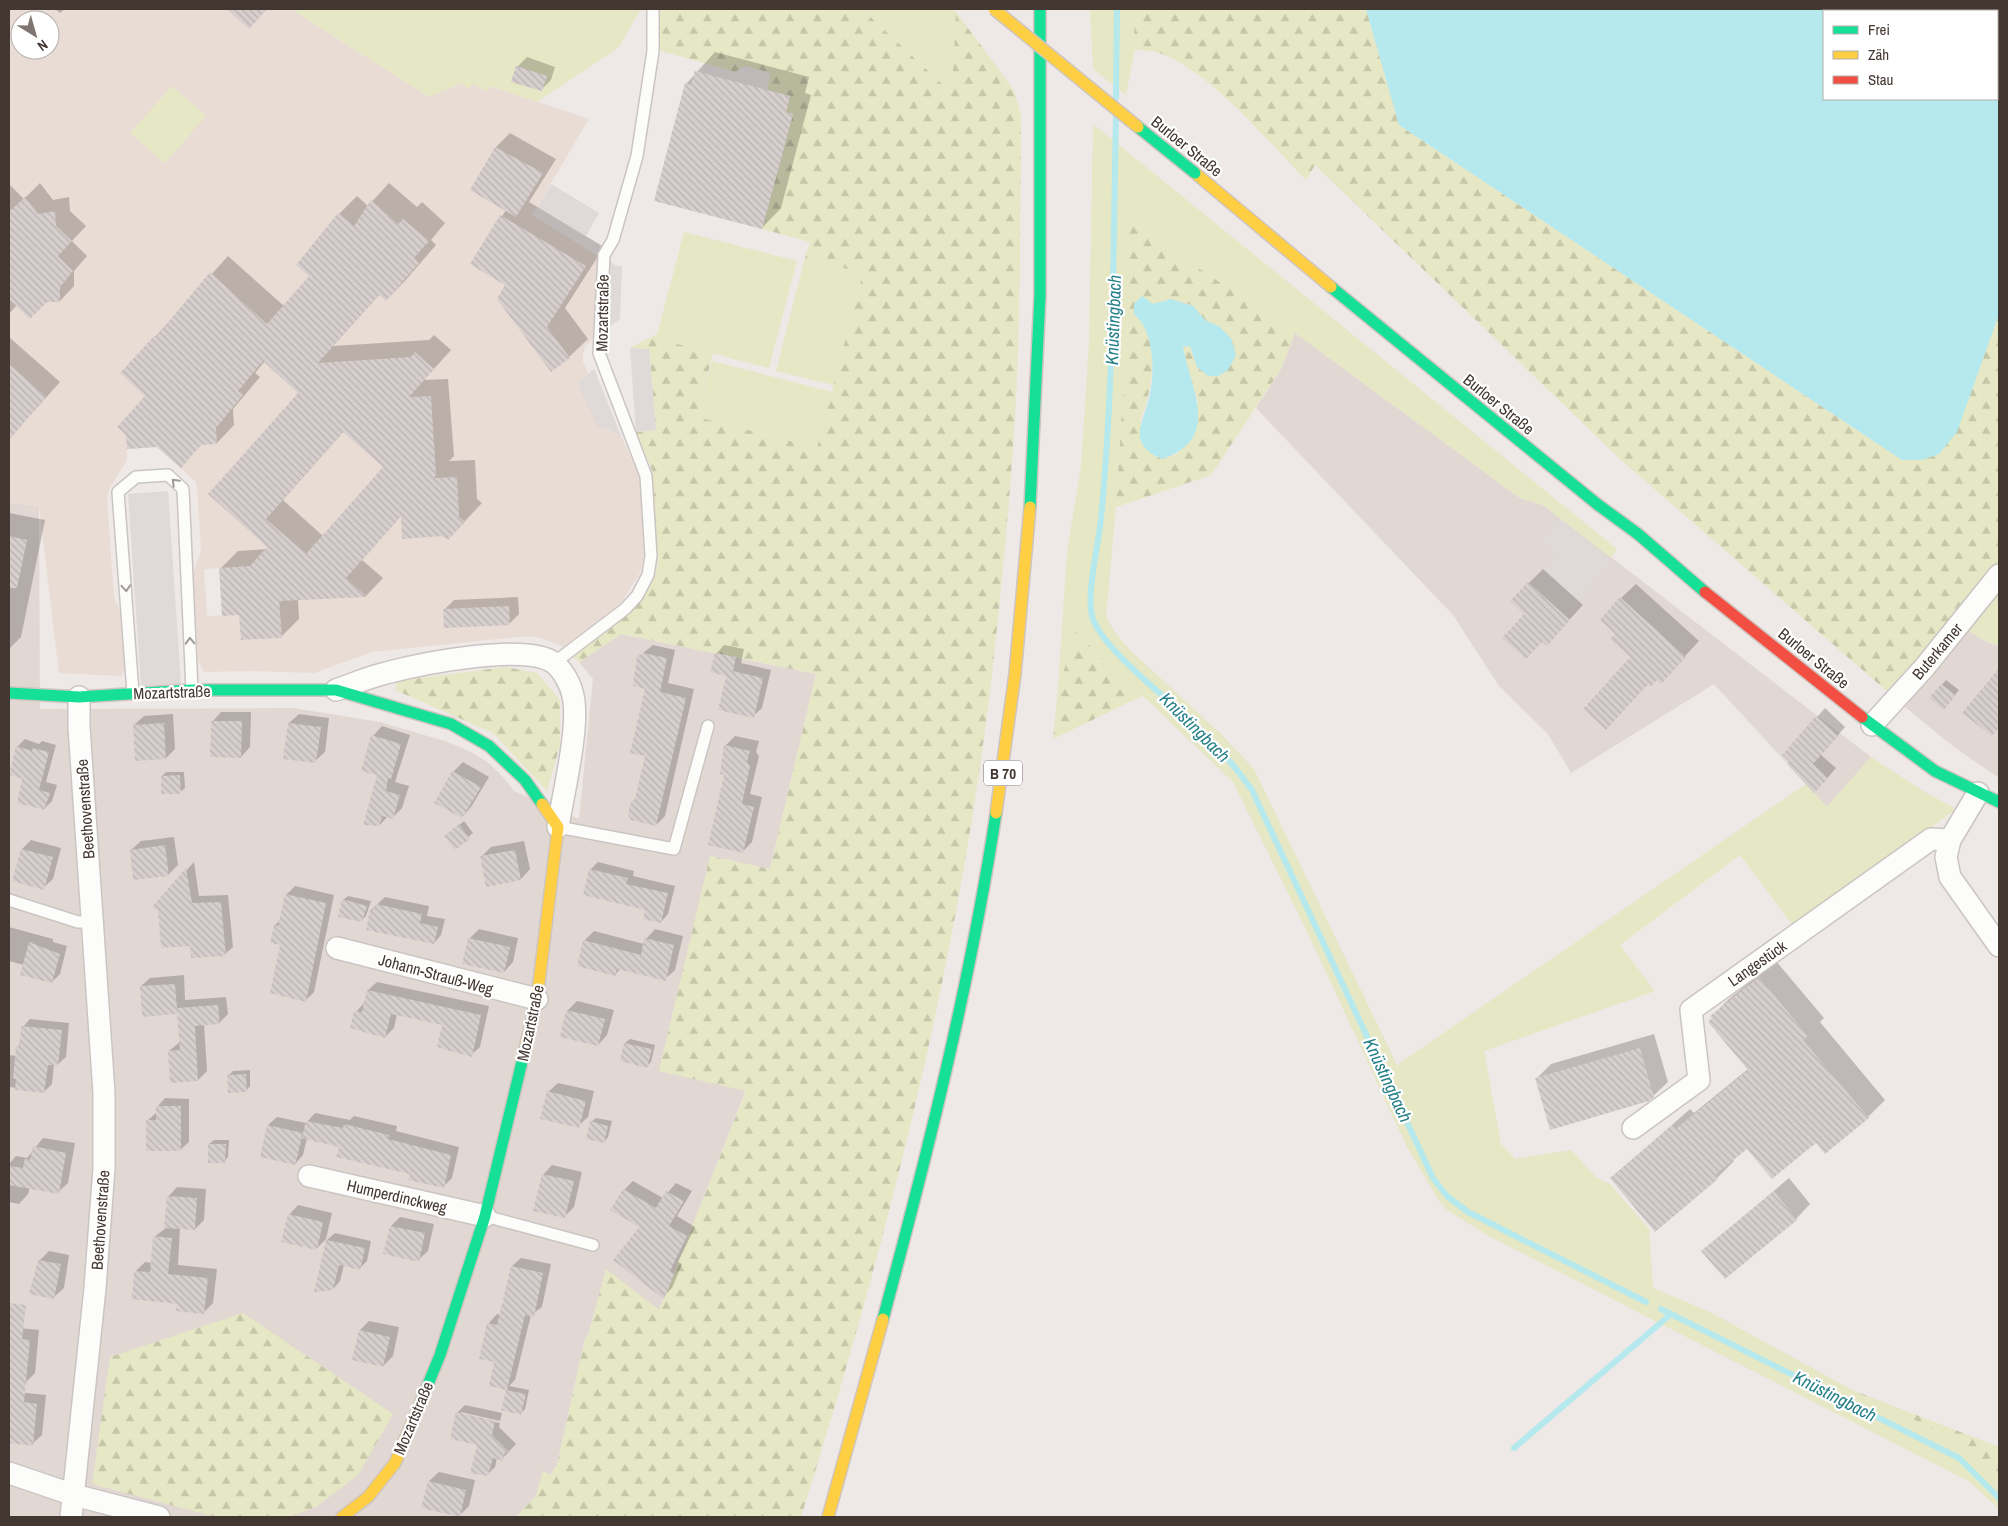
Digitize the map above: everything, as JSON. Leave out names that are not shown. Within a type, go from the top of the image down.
[{"type":"main road","name":"Burloer Straße","points":[[994,9],[1404,348],[1597,504],[1638,534],[1688,578],[1872,725],[1936,771],[1999,802]]},
{"type":"main road","name":"B 70","points":[[828,1517],[911,1220],[968,972],[1003,771],[1029,550],[1041,314],[1043,125],[1040,9]]},
{"type":"main road","name":"Mozartstraße","points":[[9,693],[79,696],[192,690],[336,690],[451,724],[489,746],[525,780],[558,827],[537,999],[485,1216],[440,1355],[395,1463],[368,1497],[342,1517]]},
{"type":"street","name":"Buterkamer","points":[[1872,725],[1924,668],[1999,575]]},
{"type":"street","name":"Mozartstraße","points":[[336,690],[385,673],[444,661],[521,655],[540,657],[554,663],[569,682],[574,696],[571,747],[558,827]]},
{"type":"street","name":"Beethovenstraße","points":[[71,1517],[96,1288],[104,1168],[104,1093],[79,728],[79,696]]},
{"type":"street","points":[[1978,793],[1950,840],[1946,857],[1950,877],[1999,946]]},
{"type":"street","name":"Langestück","points":[[1633,1128],[1699,1080],[1691,1010],[1931,839],[1950,840]]},
{"type":"street","name":"Johann-Strauß-Weg","points":[[337,948],[537,999]]},
{"type":"street","name":"Humperdinckweg","points":[[309,1176],[485,1216]]},
{"type":"street","points":[[9,1473],[74,1495],[159,1517]]},
{"type":"lane","name":"Mozartstraße","points":[[554,663],[637,596],[648,575],[651,556],[646,476],[599,353],[604,255],[613,240],[637,156],[652,52],[653,9]]},
{"type":"lane","points":[[133,693],[118,492],[136,477],[168,475],[183,489],[192,690]]},
{"type":"lane","points":[[558,827],[674,849],[708,726]]},
{"type":"lane","points":[[9,900],[78,922],[93,922]]},
{"type":"lane","points":[[485,1216],[593,1245]]},
{"type":"shaded area","points":[[9,9],[291,9],[429,97],[465,82],[490,86],[589,119],[532,215],[598,256],[596,336],[585,347],[583,355],[583,362],[588,373],[577,383],[609,429],[621,436],[640,478],[644,556],[640,573],[620,604],[563,647],[536,637],[516,637],[372,652],[314,673],[204,672],[198,661],[193,573],[201,551],[197,487],[195,481],[157,447],[127,449],[127,460],[110,488],[107,497],[114,597],[124,620],[126,667],[121,676],[59,673],[39,507],[9,502]],"holes":[[[281,532],[306,554],[316,542],[352,571],[346,578],[358,590],[349,599],[341,592],[287,595],[280,604],[281,638],[241,640],[239,615],[207,616],[204,569],[250,566]]]},
{"type":"shaded area","points":[[551,184],[599,213],[586,236],[537,207]]},
{"type":"shaded area","points":[[609,255],[612,263],[616,266],[622,266],[620,319],[606,329]]},
{"type":"shaded area","points":[[1295,333],[1520,498],[1543,505],[1871,757],[1827,807],[1714,684],[1571,773],[1548,734],[1499,686],[1453,615],[1256,408],[1281,369]]},
{"type":"shaded area","points":[[630,348],[649,349],[656,430],[636,432]]},
{"type":"shaded area","points":[[594,369],[621,436],[609,429],[598,427],[577,383]]},
{"type":"shaded area","points":[[168,491],[181,684],[141,686],[128,494]]},
{"type":"shaded area","points":[[9,502],[39,507],[40,709],[293,708],[380,722],[448,742],[471,752],[489,763],[514,791],[579,819],[593,679],[579,662],[621,634],[816,674],[770,869],[711,856],[660,1071],[746,1090],[659,1311],[606,1270],[588,1336],[585,1339],[557,1465],[550,1475],[543,1471],[536,1496],[516,1517],[9,1517]]},
{"type":"shaded area","points":[[1559,519],[1611,563],[1574,604],[1541,572],[1557,554],[1542,541]]},
{"type":"shaded area","points":[[1966,629],[1983,640],[1999,646],[1999,778],[1954,747],[1905,707]]},
{"type":"green space","points":[[291,9],[641,9],[619,47],[537,102],[490,86],[487,91],[473,84],[468,89],[462,83],[429,97]]},
{"type":"green space","points":[[659,9],[862,9],[952,93],[956,12],[1014,90],[1021,116],[1019,304],[1015,416],[1003,573],[979,774],[941,989],[917,1096],[863,1308],[801,1517],[516,1517],[536,1496],[543,1471],[550,1475],[557,1465],[585,1339],[588,1336],[606,1269],[659,1310],[746,1091],[659,1071],[710,856],[770,869],[816,674],[621,634],[579,662],[572,656],[611,628],[636,606],[653,580],[658,564],[652,470],[636,432],[656,430],[649,349],[630,348],[657,334],[657,339],[713,353],[697,417],[817,448],[863,273],[805,258],[810,242],[762,229],[793,114],[786,112],[790,96],[767,90],[771,73],[745,66],[735,72],[658,50]]},
{"type":"green space","points":[[862,9],[952,9],[956,12],[953,93]]},
{"type":"green space","points":[[1090,9],[1133,9],[1135,49],[1126,95],[1093,69]]},
{"type":"green space","points":[[1133,9],[1366,9],[1399,125],[1902,460],[1984,354],[1999,314],[1999,561],[1994,569],[1889,693],[1619,458],[1315,165],[1306,180],[1240,111],[1203,79],[1184,65],[1165,55],[1135,49]]},
{"type":"green space","points":[[172,86],[206,116],[165,163],[130,133]]},
{"type":"green space","points":[[1093,124],[1617,549],[1611,558],[1543,505],[1520,498],[1295,333],[1127,220],[1127,325],[1116,507],[1106,617],[1116,634],[1130,650],[1222,735],[1254,769],[1397,1065],[1806,784],[1827,807],[1871,757],[1923,791],[1956,809],[1796,930],[1740,855],[1620,945],[1655,991],[1484,1051],[1501,1144],[1515,1159],[1571,1150],[1597,1178],[1610,1184],[1649,1229],[1653,1288],[1710,1312],[1852,1390],[1955,1439],[1999,1473],[1999,1509],[1970,1482],[1487,1235],[1447,1210],[1439,1201],[1406,1145],[1312,942],[1233,782],[1076,632],[1058,689],[1067,552],[1081,467],[1089,343]]},
{"type":"green space","points":[[1127,220],[1295,333],[1281,369],[1211,475],[1116,507],[1127,326]],"holes":[[[1171,299],[1193,306],[1205,320],[1220,327],[1197,367],[1190,346],[1183,347],[1189,375],[1198,401],[1192,438],[1177,454],[1162,459],[1140,421],[1151,381],[1152,351],[1149,337],[1143,325],[1134,314],[1134,304],[1153,304]]]},
{"type":"green space","points":[[684,232],[797,261],[769,368],[656,339]]},
{"type":"green space","points":[[805,258],[863,273],[834,385],[776,371]]},
{"type":"green space","points":[[712,361],[832,392],[817,448],[697,417]]},
{"type":"green space","points":[[1999,586],[1999,646],[1983,640],[1966,629]]},
{"type":"green space","points":[[1076,632],[1142,696],[1053,739],[1058,689]]},
{"type":"green space","points":[[505,667],[537,673],[560,700],[560,745],[547,791],[493,733],[395,690],[397,681]]},
{"type":"green space","points":[[243,1313],[393,1414],[358,1475],[316,1507],[289,1517],[216,1517],[92,1484],[110,1357]]},
{"type":"green space","points":[[1852,1390],[1999,1447],[1999,1473],[1955,1439]]},
{"type":"water","points":[[1366,9],[1999,9],[1999,314],[1957,432],[1939,454],[1922,460],[1902,460],[1399,125]]},
{"type":"water","points":[[1142,296],[1153,304],[1171,299],[1193,306],[1205,320],[1220,327],[1231,338],[1236,355],[1228,370],[1218,376],[1208,376],[1197,367],[1190,346],[1183,347],[1196,396],[1197,426],[1192,439],[1180,450],[1162,459],[1144,447],[1140,433],[1152,377],[1150,342],[1141,322],[1134,314],[1134,304]]},
{"type":"building","points":[[227,9],[267,9],[249,29]]},
{"type":"building","points":[[516,66],[547,76],[542,91],[511,82]]},
{"type":"building","points":[[695,71],[790,96],[786,112],[793,114],[762,229],[654,201],[685,83],[691,85]]},
{"type":"building","points":[[495,147],[543,173],[516,217],[470,190]]},
{"type":"building","points":[[25,197],[38,214],[55,211],[56,226],[72,241],[58,256],[73,271],[60,287],[60,302],[47,302],[30,319],[9,299],[9,212]]},
{"type":"building","points":[[371,200],[398,224],[403,219],[429,241],[414,258],[419,263],[386,301],[379,295],[318,363],[411,357],[415,352],[434,369],[409,397],[431,396],[436,475],[434,478],[457,477],[459,517],[465,522],[448,540],[443,536],[402,539],[401,516],[346,578],[367,597],[279,601],[282,638],[241,640],[239,615],[222,616],[219,568],[250,566],[267,547],[208,494],[298,393],[263,361],[238,391],[243,395],[216,428],[217,444],[201,445],[181,468],[157,447],[127,449],[126,435],[117,427],[145,396],[120,373],[154,336],[156,337],[210,272],[267,324],[309,276],[296,265],[338,213],[354,226]],"holes":[[[343,432],[383,467],[306,554],[266,519]]]},
{"type":"building","points":[[500,215],[586,266],[547,327],[570,358],[551,372],[497,299],[505,285],[470,264]]},
{"type":"building","points":[[9,364],[46,397],[9,440]]},
{"type":"building","points":[[9,536],[27,540],[17,588],[9,588]]},
{"type":"building","points":[[1528,582],[1570,620],[1547,646],[1542,642],[1526,659],[1502,638],[1524,614],[1510,601]]},
{"type":"building","points":[[1620,597],[1686,657],[1661,684],[1657,680],[1651,687],[1648,684],[1606,730],[1583,709],[1630,657],[1610,639],[1615,634],[1600,620]]},
{"type":"building","points":[[509,606],[510,625],[444,628],[443,609]]},
{"type":"building","points":[[643,653],[667,658],[660,692],[686,698],[656,826],[631,820],[628,814],[631,802],[635,799],[645,756],[630,753],[645,689],[633,686],[637,656]]},
{"type":"building","points":[[715,653],[736,657],[733,671],[763,678],[754,718],[718,710],[726,676],[710,672]]},
{"type":"building","points":[[1999,668],[1999,727],[1992,736],[1962,713]]},
{"type":"building","points":[[1941,684],[1956,695],[1944,710],[1929,698]]},
{"type":"building","points":[[1816,716],[1838,736],[1813,764],[1828,778],[1814,793],[1787,764],[1789,761],[1782,755]]},
{"type":"building","points":[[211,721],[242,721],[241,758],[210,757]]},
{"type":"building","points":[[164,723],[166,759],[135,761],[133,725]]},
{"type":"building","points":[[288,723],[321,727],[316,763],[283,759]]},
{"type":"building","points":[[371,735],[401,744],[391,779],[388,778],[386,791],[400,795],[393,819],[382,816],[380,826],[363,825],[377,775],[361,771]]},
{"type":"building","points":[[724,745],[750,751],[747,762],[750,766],[742,804],[754,807],[743,853],[708,845],[724,775],[720,774]]},
{"type":"building","points":[[16,746],[32,751],[33,748],[49,752],[39,790],[50,793],[44,810],[17,803],[22,779],[9,775]]},
{"type":"building","points":[[452,771],[481,787],[462,818],[434,803]]},
{"type":"building","points":[[180,775],[181,794],[161,794],[161,776]]},
{"type":"building","points":[[459,824],[470,839],[455,850],[444,836]]},
{"type":"building","points":[[165,845],[169,876],[133,880],[130,850]]},
{"type":"building","points":[[21,849],[53,857],[44,890],[12,881]]},
{"type":"building","points":[[515,850],[521,880],[486,887],[480,856]]},
{"type":"building","points":[[186,868],[192,903],[221,902],[226,956],[191,958],[190,946],[161,948],[158,911],[152,907]]},
{"type":"building","points":[[589,869],[628,878],[626,884],[668,893],[661,923],[643,919],[645,910],[583,895]]},
{"type":"building","points":[[285,894],[326,903],[306,1002],[270,993],[280,945],[270,943],[274,925],[278,926]]},
{"type":"building","points":[[342,899],[367,906],[362,922],[338,917]]},
{"type":"building","points":[[376,904],[422,914],[420,923],[438,927],[434,944],[366,930],[370,910],[372,911]]},
{"type":"building","points":[[468,938],[510,947],[504,973],[462,964]]},
{"type":"building","points":[[644,938],[674,945],[666,981],[617,969],[615,976],[577,966],[583,940],[641,955]]},
{"type":"building","points":[[29,942],[60,954],[52,983],[20,975]]},
{"type":"building","points":[[1759,977],[1808,1036],[1803,1040],[1869,1118],[1825,1154],[1816,1143],[1772,1179],[1747,1149],[1715,1175],[1718,1179],[1655,1232],[1610,1178],[1672,1125],[1676,1129],[1748,1070],[1708,1022],[1712,1018],[1710,1016]]},
{"type":"building","points":[[175,984],[177,1008],[218,1005],[220,1024],[195,1026],[198,1081],[170,1083],[168,1051],[180,1050],[177,1014],[142,1017],[140,986]]},
{"type":"building","points":[[367,990],[481,1015],[472,1057],[437,1047],[442,1025],[391,1014],[385,1038],[350,1028],[354,1011],[362,1012]]},
{"type":"building","points":[[566,1010],[605,1019],[598,1046],[560,1037]]},
{"type":"building","points":[[21,1026],[62,1030],[58,1066],[48,1065],[44,1093],[15,1090],[16,1079],[13,1079],[16,1046],[20,1046]]},
{"type":"building","points":[[624,1043],[652,1049],[647,1068],[620,1061]]},
{"type":"building","points":[[1640,1048],[1654,1097],[1649,1101],[1550,1130],[1535,1078]]},
{"type":"building","points":[[246,1074],[247,1092],[228,1093],[227,1075]]},
{"type":"building","points":[[547,1091],[586,1101],[579,1128],[540,1119]]},
{"type":"building","points":[[156,1106],[181,1106],[181,1151],[146,1151],[146,1120],[156,1120]]},
{"type":"building","points":[[306,1121],[343,1128],[344,1124],[389,1135],[388,1139],[451,1155],[444,1188],[408,1180],[410,1174],[336,1157],[339,1147],[302,1138],[295,1165],[260,1157],[267,1125],[303,1133]]},
{"type":"building","points":[[590,1121],[608,1126],[604,1143],[586,1139]]},
{"type":"building","points":[[208,1144],[226,1144],[225,1163],[208,1163]]},
{"type":"building","points":[[33,1146],[66,1153],[59,1194],[9,1185],[9,1166],[23,1168],[25,1158],[30,1160]]},
{"type":"building","points":[[542,1174],[574,1181],[565,1218],[533,1211]]},
{"type":"building","points":[[623,1189],[656,1208],[666,1191],[684,1201],[669,1226],[687,1236],[670,1271],[674,1274],[664,1299],[613,1260],[639,1227],[610,1210]]},
{"type":"building","points":[[1774,1191],[1797,1220],[1725,1279],[1701,1251]]},
{"type":"building","points":[[167,1196],[197,1198],[195,1230],[164,1228]]},
{"type":"building","points":[[288,1214],[323,1222],[317,1250],[281,1242]]},
{"type":"building","points":[[390,1226],[425,1233],[419,1262],[383,1254]]},
{"type":"building","points":[[153,1236],[172,1238],[168,1274],[208,1278],[204,1314],[176,1311],[177,1304],[132,1299],[134,1271],[150,1272]]},
{"type":"building","points":[[326,1240],[365,1248],[360,1270],[339,1265],[333,1290],[314,1292]]},
{"type":"building","points":[[38,1260],[61,1264],[54,1299],[29,1294]]},
{"type":"building","points":[[511,1266],[543,1273],[534,1317],[525,1315],[507,1390],[489,1386],[494,1362],[479,1359],[487,1323],[497,1325]]},
{"type":"building","points":[[9,1303],[26,1305],[22,1339],[30,1340],[24,1402],[37,1404],[33,1446],[9,1443]]},
{"type":"building","points":[[359,1330],[390,1337],[383,1367],[352,1360]]},
{"type":"building","points":[[506,1390],[526,1394],[521,1415],[501,1410]]},
{"type":"building","points":[[456,1412],[495,1421],[492,1435],[510,1453],[505,1452],[503,1461],[493,1458],[488,1476],[470,1473],[477,1445],[450,1439]]},
{"type":"building","points":[[428,1481],[466,1490],[460,1517],[421,1508]]},
{"type":"waterway","name":"Knüstingbach","points":[[1116,98],[1117,9]]},
{"type":"waterway","name":"Knüstingbach","points":[[1116,118],[1108,418],[1101,518],[1091,584],[1093,619],[1100,632],[1123,659],[1209,738],[1252,790],[1433,1178],[1447,1196],[1468,1212],[1646,1302]]},
{"type":"waterway","name":"Knüstingbach","points":[[1661,1309],[1959,1458],[1999,1498]]},
{"type":"waterway","points":[[1514,1448],[1671,1314]]},
{"type":"traffic: fast","points":[[1030,507],[1040,295],[1040,9]]},
{"type":"traffic: fast","points":[[1138,127],[1195,173]]},
{"type":"traffic: fast","points":[[1331,287],[1597,504],[1638,534],[1705,592]]},
{"type":"traffic: fast","points":[[9,693],[79,697],[192,690],[336,690],[451,724],[489,746],[525,780],[542,804]]},
{"type":"traffic: fast","points":[[1862,717],[1935,771],[1999,802]]},
{"type":"traffic: fast","points":[[883,1319],[947,1068],[974,941],[996,813]]},
{"type":"traffic: fast","points":[[420,1404],[440,1355],[485,1216],[526,1045]]},
{"type":"traffic: slow","points":[[994,9],[1138,127]]},
{"type":"traffic: slow","points":[[1195,173],[1331,287]]},
{"type":"traffic: slow","points":[[996,813],[1015,674],[1030,507]]},
{"type":"traffic: slow","points":[[526,1045],[537,999],[558,827],[542,804]]},
{"type":"traffic: slow","points":[[828,1517],[883,1319]]},
{"type":"traffic: slow","points":[[342,1517],[368,1497],[395,1463],[420,1404]]},
{"type":"traffic: jam","points":[[1705,592],[1862,717]]}]
